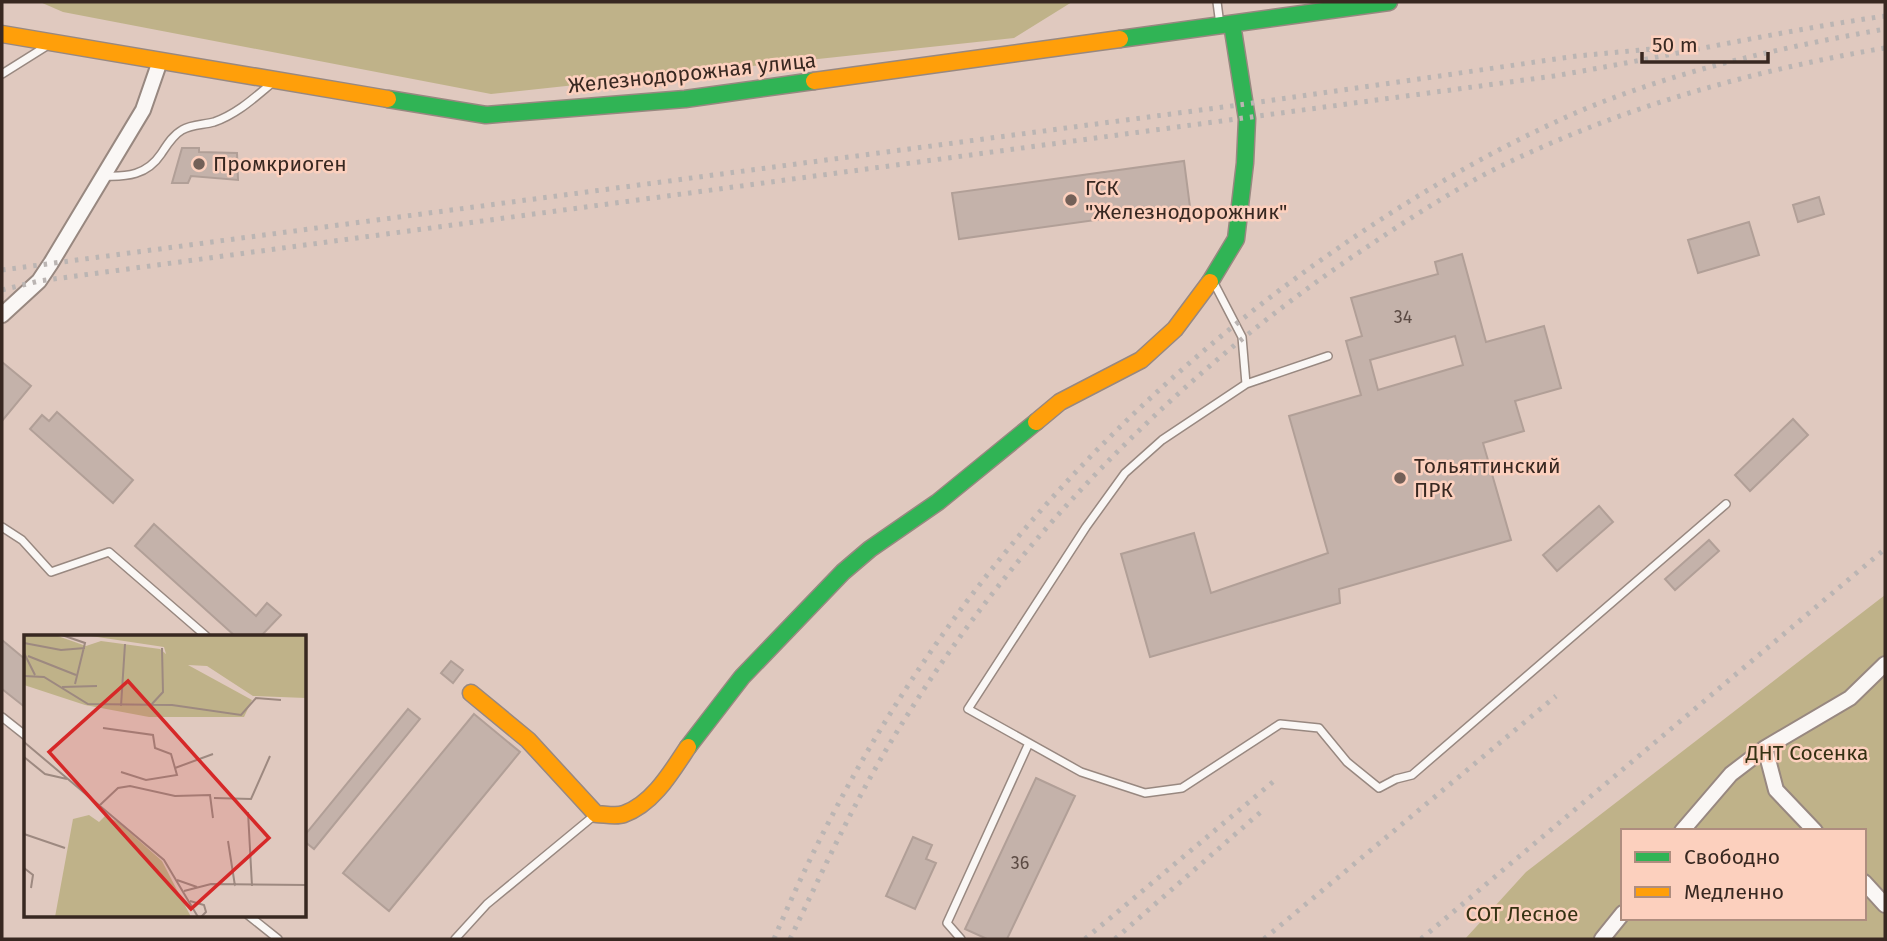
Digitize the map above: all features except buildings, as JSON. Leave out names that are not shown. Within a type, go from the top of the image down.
[{"type":"main road","name":"Железнодорожная улица","points":[[2,34],[486,115],[685,99],[1389,2]]},
{"type":"main road","points":[[471,693],[528,740],[596,814],[622,815],[639,805],[666,780],[696,734],[742,677],[843,572],[1002,452],[1060,402],[1141,360],[1175,329],[1212,280],[1236,239],[1245,163],[1246,104],[1226,25]]},
{"type":"street","points":[[2,315],[39,281],[143,110],[160,61]]},
{"type":"street","points":[[1684,829],[1731,774],[1765,748],[1850,698],[1885,664]]},
{"type":"street","points":[[1765,748],[1776,790],[1813,829]]},
{"type":"street","points":[[1866,884],[1885,905]]},
{"type":"street","points":[[1602,939],[1621,915]]},
{"type":"lane","points":[[1217,2],[1226,25]]},
{"type":"lane","points":[[2,74],[52,43]]},
{"type":"lane","points":[[103,176],[127,177],[144,171],[158,159],[170,141],[182,130],[194,125],[212,123],[239,111],[275,80]]},
{"type":"lane","points":[[1212,280],[1242,337],[1247,384]]},
{"type":"lane","points":[[1328,356],[1247,384],[1163,440],[1125,473],[1086,527],[968,709],[1081,772],[1145,793],[1182,788],[1280,724],[1319,728],[1347,762],[1380,788],[1396,779],[1412,775],[1726,504]]},
{"type":"lane","points":[[2,527],[22,540],[51,572],[109,552],[205,635]]},
{"type":"lane","points":[[2,716],[24,734]]},
{"type":"lane","points":[[961,939],[947,923],[1029,743]]},
{"type":"lane","points":[[455,939],[487,904],[596,814]]},
{"type":"lane","points":[[249,916],[278,939]]},
{"type":"green space","points":[[40,2],[1072,2],[1014,38],[491,94],[63,12]]},
{"type":"green space","name":"ДНТ Сосенка","points":[[1885,595],[1885,939],[1465,939],[1526,872]]},
{"type":"railway","points":[[2,290],[39,281],[1554,76],[1885,16]]},
{"type":"railway","points":[[774,939],[823,833],[878,733],[940,639],[1008,550],[1082,465],[1163,387],[1250,313],[1344,244],[1402,206],[1462,170],[1555,122],[1623,94],[1697,71],[1809,43],[1885,29]]},
{"type":"railway","points":[[2,270],[1246,104],[1577,56],[1662,48]]},
{"type":"railway","points":[[790,939],[880,760],[940,665],[989,598],[1042,533],[1098,472],[1157,413],[1220,358],[1285,306],[1386,234],[1473,181],[1538,149],[1634,111],[1684,95],[1784,68],[1885,48]]},
{"type":"railway","points":[[1421,939],[1885,549]]},
{"type":"railway","points":[[1264,939],[1556,696]]},
{"type":"railway","points":[[1085,939],[1274,781]]},
{"type":"railway","points":[[1115,939],[1263,810]]},
{"type":"traffic: fast","points":[[1120,39],[1389,2]]},
{"type":"traffic: fast","points":[[1210,282],[1236,239],[1245,163],[1247,119],[1232,24]]},
{"type":"traffic: fast","points":[[388,99],[486,115],[685,99],[814,81]]},
{"type":"traffic: fast","points":[[688,747],[742,677],[843,572],[870,549],[938,502],[1036,422]]},
{"type":"traffic: slow","points":[[2,34],[388,99]]},
{"type":"traffic: slow","points":[[814,81],[1120,39]]},
{"type":"traffic: slow","points":[[1036,422],[1060,402],[1141,360],[1175,329],[1210,282]]},
{"type":"traffic: slow","points":[[471,693],[528,740],[596,814],[621,815],[644,803],[661,786],[688,747]]},
{"type":"place","name":"Промкриоген","points":[[199,164]]},
{"type":"place","name":"ГСК \"Железнодорожник\"","points":[[1071,200]]},
{"type":"place","name":"Тольяттинский ПРК","points":[[1400,478]]},
{"type":"park label","name":"СОТ Лесное","points":[[1522,914]]}]
